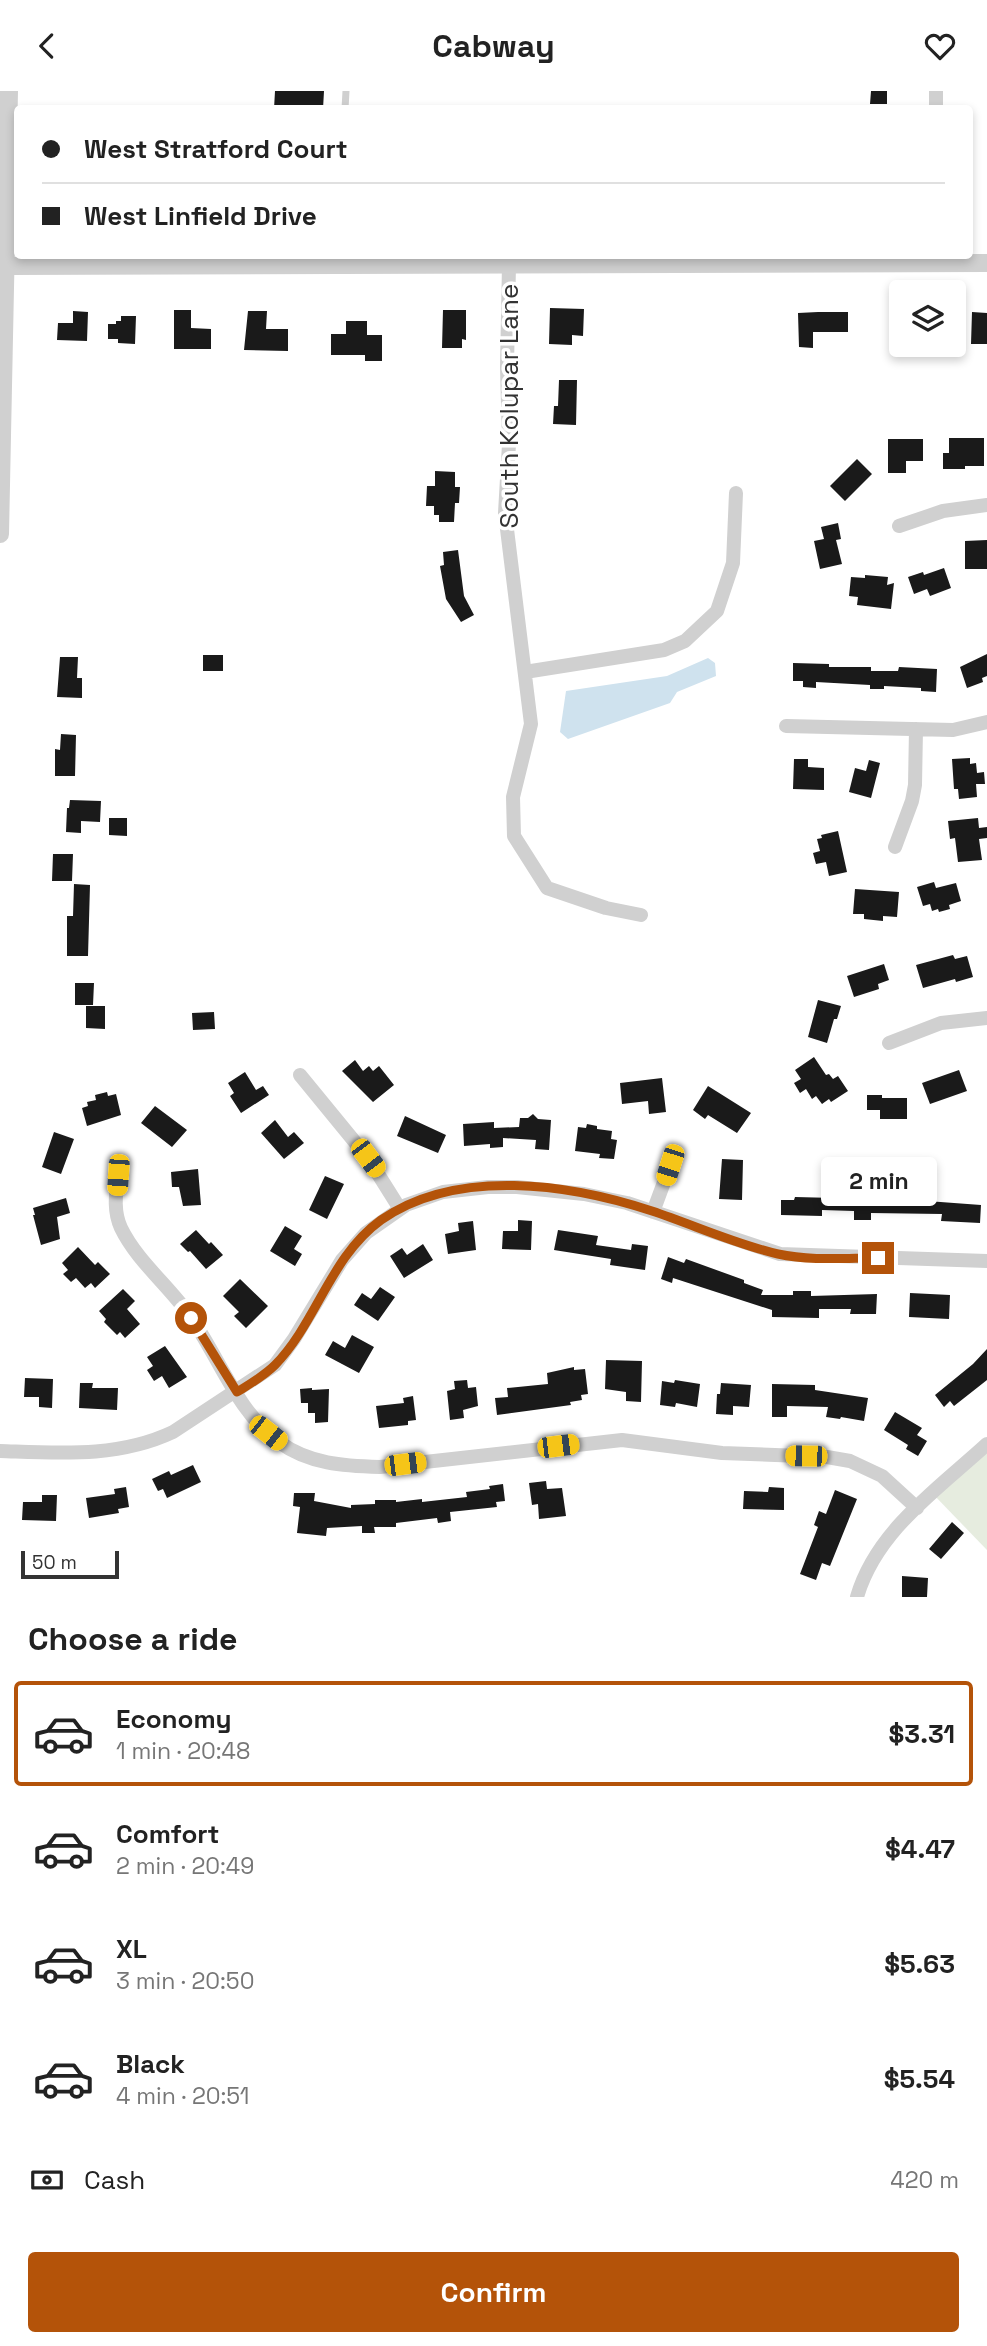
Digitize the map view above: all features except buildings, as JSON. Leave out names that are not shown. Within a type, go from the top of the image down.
[{"type":"street","points":[[0,534],[3,266],[9,91]]},
{"type":"street","points":[[3,266],[302,260],[509,264],[936,259],[987,263]]},
{"type":"street","name":"South Kolupar Lane","points":[[509,264],[509,444],[505,513],[531,724],[513,797],[514,836],[547,888],[606,908],[641,915]]},
{"type":"street","points":[[525,672],[664,650],[685,641],[717,611],[733,563],[736,493]]},
{"type":"street","points":[[899,526],[943,512],[987,505]]},
{"type":"street","points":[[786,726],[953,730],[987,722]]},
{"type":"street","points":[[895,847],[915,786],[916,729]]},
{"type":"street","points":[[889,1043],[941,1023],[987,1017]]},
{"type":"street","points":[[300,1075],[368,1158],[400,1209]]},
{"type":"street","points":[[653,1212],[670,1165]]},
{"type":"street","points":[[118,1175],[116,1209],[121,1228],[128,1240],[191,1318],[256,1420],[281,1443],[309,1458],[331,1464],[380,1467],[622,1440],[722,1453],[827,1457],[850,1461],[882,1476],[917,1508]]},
{"type":"street","points":[[0,1451],[65,1454],[111,1451],[139,1445],[173,1432],[275,1365],[351,1249],[380,1221],[422,1198],[443,1192],[517,1187],[584,1193],[653,1212],[780,1254],[987,1261]]},
{"type":"street","points":[[857,1597],[866,1571],[878,1550],[917,1508],[987,1444]]},
{"type":"shaded area","points":[[987,1444],[987,1550],[933,1494]]},
{"type":"water","points":[[708,658],[715,663],[716,676],[677,692],[670,703],[568,739],[560,732],[566,691],[667,676]]},
{"type":"route","points":[[191,1318],[237,1392],[263,1375],[281,1358],[342,1260],[366,1233],[406,1205],[443,1192],[463,1189],[517,1187],[584,1193],[627,1203],[780,1254],[878,1258]]}]
